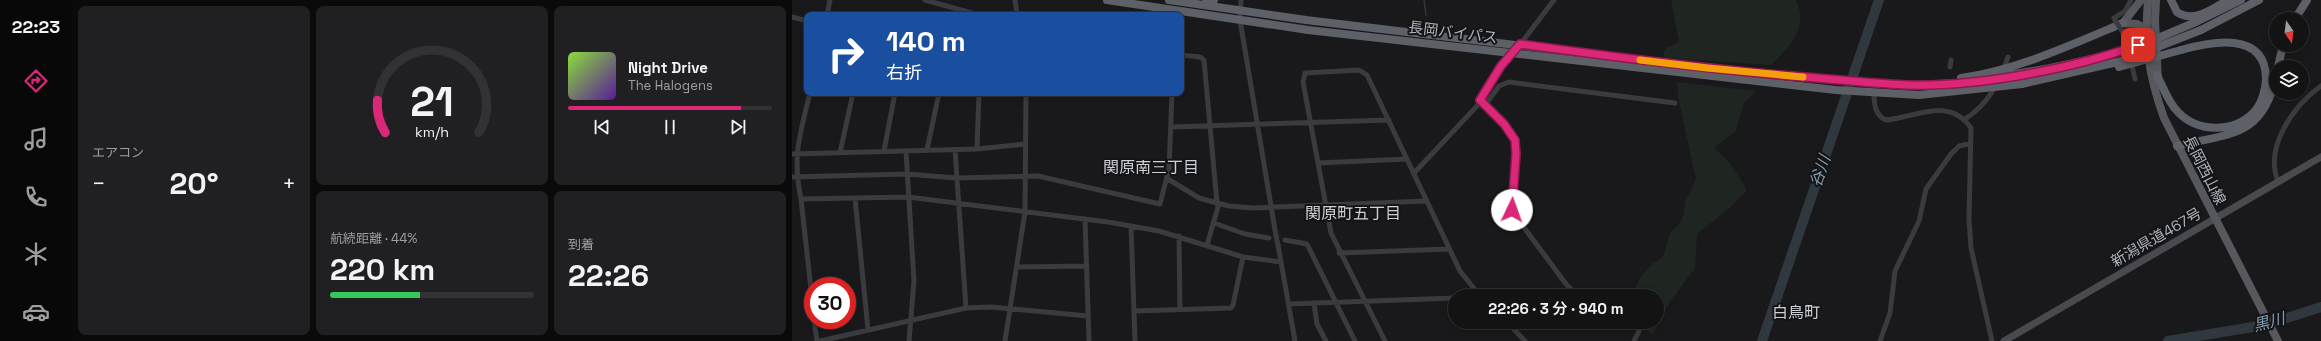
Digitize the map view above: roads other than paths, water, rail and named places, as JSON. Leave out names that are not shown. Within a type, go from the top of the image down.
[{"type":"highway","name":"長岡バイパス","points":[[1107,0],[1240,20],[1512,53],[1836,90],[1862,92],[1874,91],[1919,95],[2022,84],[2122,61],[2201,30],[2259,0]]},
{"type":"highway","name":"長岡バイパス","points":[[1169,0],[1707,68],[1908,85],[1962,83],[2002,77],[2105,56],[2151,41],[2196,22],[2241,0]]},
{"type":"highway","points":[[1206,0],[1214,0]]},
{"type":"highway","points":[[2171,0],[2177,12],[2188,16],[2203,13],[2228,0]]},
{"type":"highway","points":[[2299,12],[2307,0]]},
{"type":"highway","points":[[1908,85],[1963,78],[2004,68],[2061,50],[2119,21]]},
{"type":"highway","points":[[2022,84],[2045,82],[2108,70],[2181,50],[2223,41],[2240,43],[2251,48],[2261,60],[2266,75],[2263,95],[2255,111],[2239,122],[2226,127],[2211,128],[2197,125],[2177,111],[2157,75]]},
{"type":"highway","points":[[2176,144],[2215,138],[2247,127],[2260,116],[2270,100]]},
{"type":"main road","points":[[2119,21],[2141,0]]},
{"type":"main road","name":"長岡西山線","points":[[2148,0],[2148,62],[2152,84],[2176,144],[2278,341]]},
{"type":"main road","points":[[2156,0],[2157,75],[2165,114],[2176,144]]},
{"type":"main road","points":[[2119,21],[2137,24],[2147,29],[2156,46]]},
{"type":"main road","name":"新潟県道467号","points":[[2004,341],[2321,157]]},
{"type":"street","points":[[828,12],[830,0]]},
{"type":"street","points":[[925,0],[968,12]]},
{"type":"street","points":[[1014,0],[1016,12]]},
{"type":"street","points":[[1241,0],[1240,20],[1276,236],[1289,304],[1294,341]]},
{"type":"street","points":[[1414,173],[1480,100],[1501,66],[1554,0]]},
{"type":"street","points":[[2131,0],[2125,11],[2114,18],[2119,21],[2125,36],[2134,79]]},
{"type":"street","points":[[792,17],[804,20]]},
{"type":"street","points":[[1184,55],[1200,57],[1204,60],[1218,207],[1207,245]]},
{"type":"street","points":[[1965,118],[1981,107],[1996,87],[2002,77],[2008,57]]},
{"type":"street","points":[[1950,67],[1951,60]]},
{"type":"street","points":[[1385,341],[1331,233],[1303,82],[1305,73],[1359,70],[1367,75],[1460,271],[1474,289]]},
{"type":"street","points":[[1486,104],[1499,86],[1509,82],[1675,102]]},
{"type":"street","points":[[2278,181],[2274,161],[2281,137],[2300,103],[2321,86]]},
{"type":"street","points":[[1874,91],[1877,112],[1880,117],[1886,120],[1943,109],[1959,114],[1965,118],[1971,128],[1969,219],[1971,248],[1992,341]]},
{"type":"street","points":[[809,96],[794,154],[794,177],[801,199],[810,277]]},
{"type":"street","points":[[840,153],[852,96]]},
{"type":"street","points":[[884,151],[894,96]]},
{"type":"street","points":[[927,150],[938,96]]},
{"type":"street","points":[[977,149],[979,96]]},
{"type":"street","points":[[1005,341],[1025,212],[1026,96]]},
{"type":"street","points":[[794,177],[907,174],[956,178],[1025,178],[1038,176],[1160,204],[1168,179],[1172,96]]},
{"type":"street","points":[[1480,100],[1486,104],[1510,130],[1515,140],[1516,154],[1511,204],[1514,214],[1571,289]]},
{"type":"street","points":[[1171,127],[1389,120]]},
{"type":"street","points":[[1880,341],[1890,313],[1895,271],[1919,221],[1926,189],[1951,154],[1959,146],[1971,143]]},
{"type":"street","points":[[794,154],[955,150],[1025,144]]},
{"type":"street","points":[[955,150],[966,308]]},
{"type":"street","points":[[906,151],[914,281],[909,341]]},
{"type":"street","points":[[1318,163],[1407,160]]},
{"type":"street","points":[[1168,179],[1199,198],[1240,208],[1427,201]]},
{"type":"street","points":[[801,199],[908,197],[1085,219],[1131,226],[1179,236],[1243,257],[1281,262]]},
{"type":"street","points":[[855,198],[868,330]]},
{"type":"street","points":[[1085,219],[1089,341]]},
{"type":"street","points":[[1214,223],[1245,234],[1269,238]]},
{"type":"street","points":[[1131,226],[1135,341]]},
{"type":"street","points":[[1179,236],[1180,310]]},
{"type":"street","points":[[1285,240],[1307,244],[1355,341]]},
{"type":"street","points":[[1340,253],[1449,249]]},
{"type":"street","points":[[1134,311],[1231,308],[1233,306],[1243,257]]},
{"type":"street","points":[[1017,267],[1087,266]]},
{"type":"street","points":[[1289,304],[1448,298]]},
{"type":"street","points":[[1314,303],[1317,324],[1326,341]]},
{"type":"street","points":[[820,341],[966,308],[1010,309],[1088,316]]},
{"type":"street","points":[[815,329],[817,341]]},
{"type":"street","points":[[1513,329],[1524,341]]},
{"type":"street","points":[[1634,341],[1639,329]]},
{"type":"waterway","points":[[1424,0],[1426,15]]},
{"type":"waterway","name":"谷川","points":[[1762,341],[1879,0]]},
{"type":"waterway","name":"黒川","points":[[2168,341],[2265,325],[2321,307]]},
{"type":"district","name":"関原南三丁目","points":[[1151,167]]},
{"type":"district","name":"関原町五丁目","points":[[1353,213]]},
{"type":"district","name":"白鳥町","points":[[1796,312]]}]
